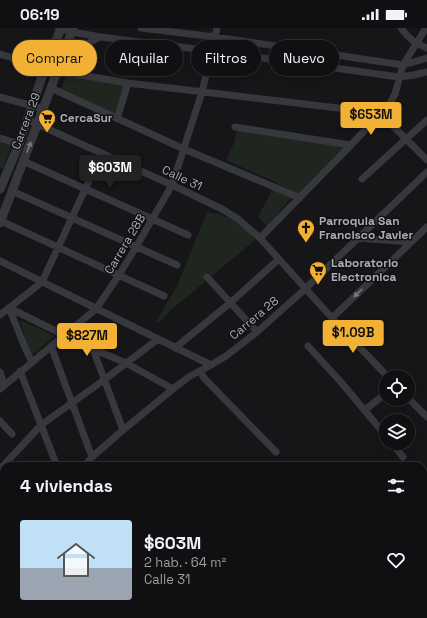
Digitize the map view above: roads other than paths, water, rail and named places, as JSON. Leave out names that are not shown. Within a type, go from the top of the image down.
[{"type":"street","points":[[60,28],[100,36],[191,48]]},
{"type":"street","name":"Carrera 29","points":[[56,40],[60,28]]},
{"type":"street","points":[[141,28],[215,37],[402,65],[427,58]]},
{"type":"street","name":"Carrera 28B","points":[[214,40],[217,28]]},
{"type":"street","points":[[401,28],[416,44],[427,48]]},
{"type":"street","points":[[260,238],[390,103],[395,94],[402,65],[427,28]]},
{"type":"street","name":"Carrera 29","points":[[69,40],[72,30]]},
{"type":"street","points":[[93,40],[100,36]]},
{"type":"street","points":[[0,54],[12,58]]},
{"type":"street","points":[[261,58],[399,77],[427,72]]},
{"type":"street","name":"Carrera 29","points":[[0,189],[3,172],[19,144],[42,76]]},
{"type":"street","name":"Carrera 29","points":[[0,222],[56,76]]},
{"type":"street","points":[[87,76],[128,83],[380,113],[427,160]]},
{"type":"street","name":"Carrera 28B","points":[[2,387],[96,309],[119,275],[172,185],[206,76]]},
{"type":"street","points":[[117,119],[128,83]]},
{"type":"street","points":[[51,88],[184,149],[300,198]]},
{"type":"street","points":[[0,97],[44,109]]},
{"type":"street","name":"Calle 31","points":[[28,120],[172,185],[238,218],[260,238],[305,289],[381,370]]},
{"type":"street","points":[[362,179],[427,120]]},
{"type":"street","points":[[235,127],[351,145]]},
{"type":"street","points":[[0,138],[19,144]]},
{"type":"street","points":[[0,315],[42,282],[102,153]]},
{"type":"street","points":[[24,161],[188,235]]},
{"type":"street","name":"Carrera 28","points":[[88,462],[123,430],[173,389],[190,376],[226,356],[257,332],[305,289],[427,172]]},
{"type":"street","points":[[12,191],[177,265]]},
{"type":"street","points":[[0,222],[164,296]]},
{"type":"street","points":[[332,318],[427,227]]},
{"type":"street","points":[[357,238],[411,242]]},
{"type":"street","points":[[175,348],[230,303],[279,259]]},
{"type":"street","points":[[0,261],[211,365]]},
{"type":"street","points":[[207,277],[257,332]]},
{"type":"street","points":[[9,308],[65,336],[126,363],[173,389]]},
{"type":"street","points":[[9,308],[32,362]]},
{"type":"street","points":[[7,462],[41,425],[158,339]]},
{"type":"street","points":[[50,346],[92,457]]},
{"type":"street","points":[[308,346],[379,427]]},
{"type":"street","points":[[93,349],[123,430]]},
{"type":"street","points":[[20,371],[55,462]]},
{"type":"street","points":[[200,371],[204,378],[276,452]]},
{"type":"street","points":[[0,372],[2,387]]},
{"type":"street","points":[[365,410],[379,399]]},
{"type":"street","points":[[415,405],[427,417]]},
{"type":"street","points":[[0,421],[12,434]]},
{"type":"street","points":[[398,450],[403,457]]},
{"type":"place","name":"CercaSur","points":[[47,133]]},
{"type":"place","name":"Parroquia San Francisco Javier","points":[[306,243]]},
{"type":"place","name":"Laboratorio Electronica","points":[[318,285]]}]
